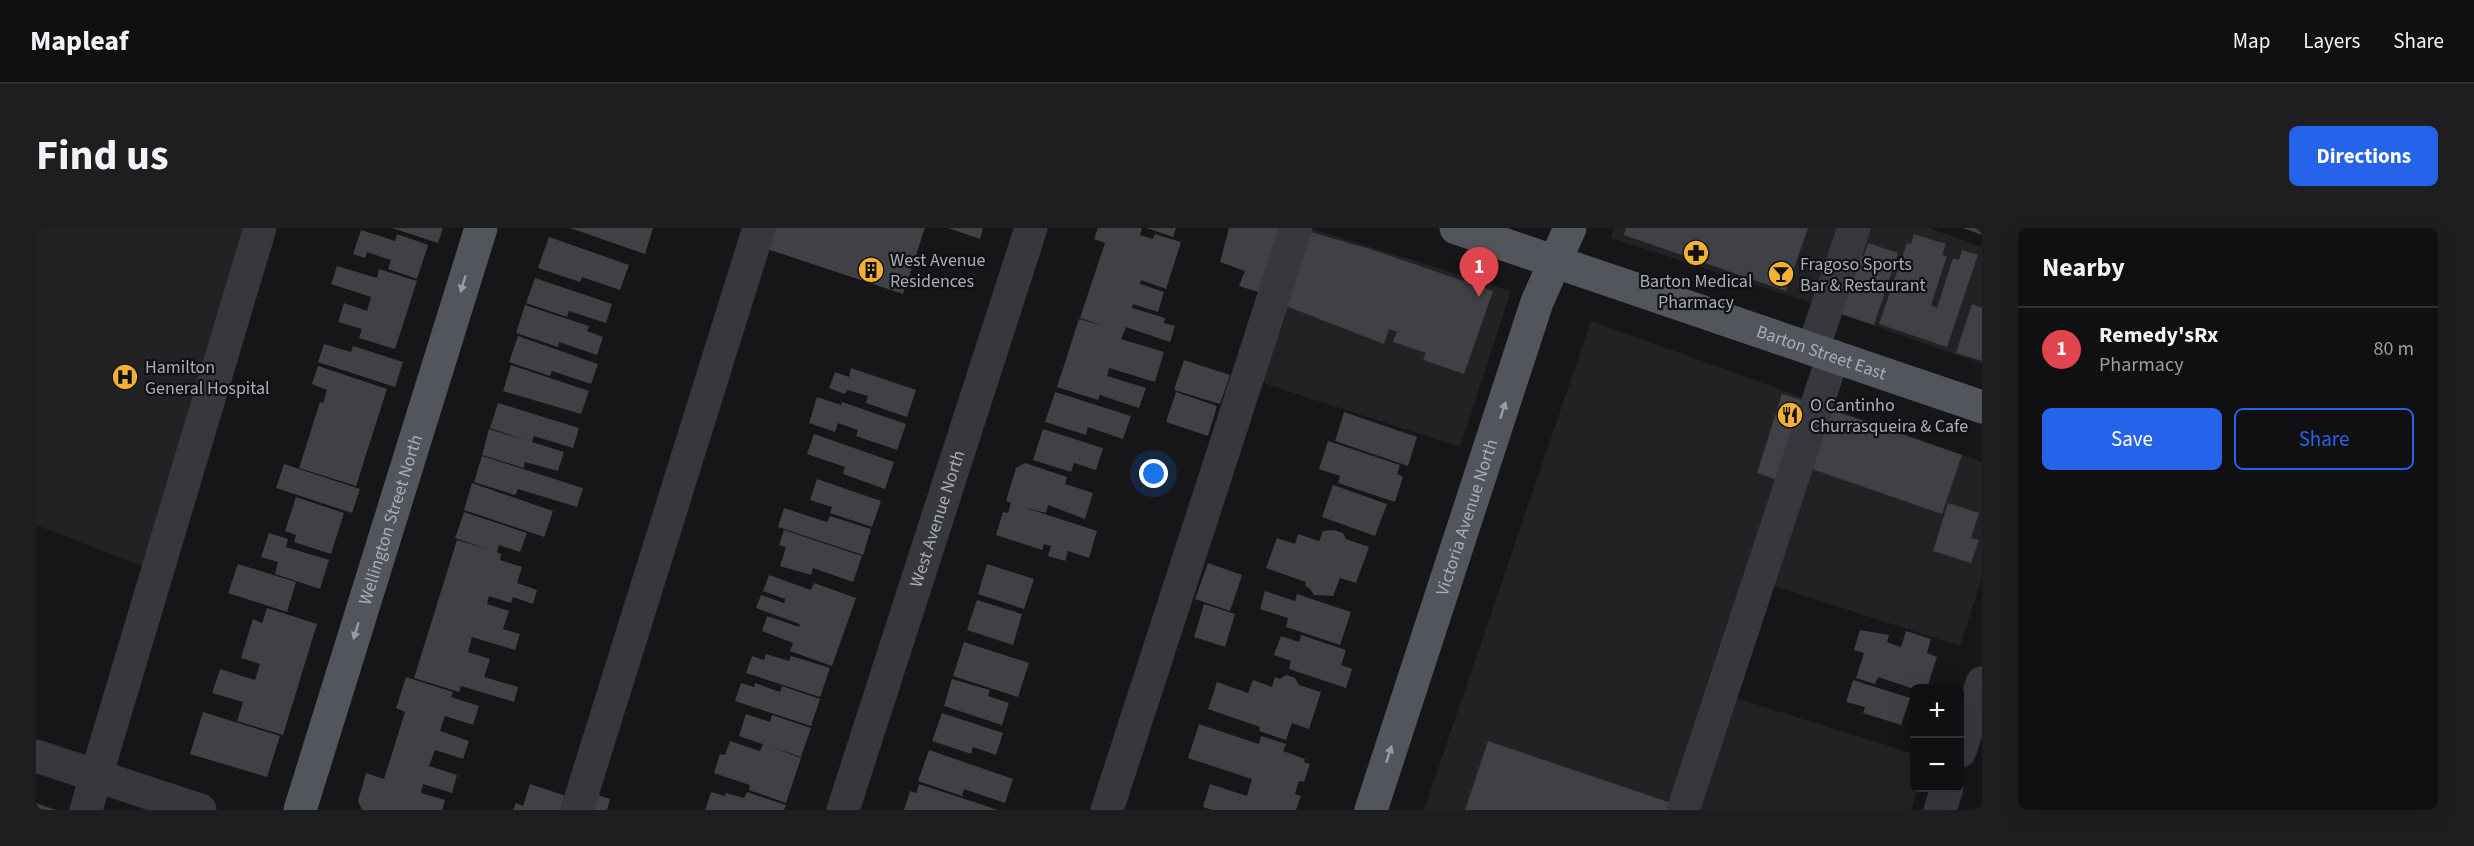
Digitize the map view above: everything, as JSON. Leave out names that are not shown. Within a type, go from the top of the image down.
[{"type":"main road","name":"Wellington Street North","points":[[300,810],[481,228]]},
{"type":"main road","name":"Barton Street East","points":[[1456,228],[1982,407]]},
{"type":"main road","name":"Victoria Avenue North","points":[[1371,810],[1537,302],[1570,228]]},
{"type":"street","points":[[86,810],[260,228]]},
{"type":"street","points":[[577,810],[759,228]]},
{"type":"street","name":"West Avenue North","points":[[843,810],[1031,228]]},
{"type":"street","points":[[1107,810],[1296,228]]},
{"type":"street","points":[[1683,810],[1823,352],[1854,228]]},
{"type":"street","points":[[1963,738],[1982,683]]},
{"type":"street","points":[[36,756],[201,810]]},
{"type":"street","points":[[1940,810],[1946,792]]},
{"type":"shaded area","name":"Hamilton General Hospital","points":[[36,228],[263,228],[152,570],[36,525]]},
{"type":"shaded area","points":[[1310,228],[1511,291],[1460,447],[1248,378]]},
{"type":"shaded area","points":[[1614,228],[1929,228],[1982,247],[1982,364],[1805,301],[1611,238]]},
{"type":"shaded area","points":[[1591,321],[1982,462],[1982,578],[1960,646],[1759,581],[1726,695],[1910,753],[1910,792],[1917,792],[1911,810],[1424,810]]},
{"type":"building","points":[[392,228],[443,228],[438,243]]},
{"type":"building","points":[[570,228],[653,228],[645,254]]},
{"type":"building","name":"West Avenue Residences","points":[[764,228],[925,228],[903,294],[758,246]]},
{"type":"building","name":"West Avenue Residences","points":[[948,228],[983,228],[980,239]]},
{"type":"building","points":[[1098,228],[1142,228],[1140,235],[1153,239],[1155,234],[1181,242],[1166,289],[1141,280],[1140,284],[1164,292],[1158,312],[1133,304],[1132,308],[1165,318],[1164,323],[1175,326],[1170,342],[1126,327],[1121,339],[1164,352],[1155,382],[1109,368],[1107,376],[1146,388],[1139,408],[1100,395],[1098,400],[1057,387],[1079,319],[1104,326],[1080,318],[1105,243],[1094,239]]},
{"type":"building","points":[[1147,228],[1176,228],[1173,237]]},
{"type":"building","points":[[1229,228],[1287,228],[1264,294],[1239,286],[1245,271],[1220,262]]},
{"type":"building","points":[[1626,228],[1808,228],[1786,291],[1624,235]]},
{"type":"building","points":[[1963,228],[1982,228],[1982,235]]},
{"type":"building","points":[[361,230],[395,241],[397,234],[428,245],[417,279],[388,269],[391,260],[367,252],[365,258],[353,254]]},
{"type":"building","points":[[1304,230],[1370,249],[1493,291],[1464,374],[1423,360],[1426,353],[1393,342],[1397,332],[1389,329],[1384,344],[1278,303]]},
{"type":"building","points":[[1914,234],[1946,244],[1942,255],[1947,256],[1931,305],[1937,308],[1953,258],[1959,260],[1962,250],[1978,255],[1947,347],[1879,324],[1907,243],[1911,244]]},
{"type":"building","points":[[549,237],[629,265],[620,290],[582,277],[580,282],[538,268]]},
{"type":"building","points":[[1868,243],[1898,253],[1874,325],[1838,313],[1857,254],[1864,256]]},
{"type":"building","points":[[337,266],[377,278],[379,269],[417,281],[395,349],[359,338],[362,329],[338,322],[344,303],[367,311],[371,297],[331,284]]},
{"type":"building","points":[[535,278],[612,304],[606,323],[569,311],[567,317],[526,303]]},
{"type":"building","points":[[1972,304],[1982,308],[1982,361],[1956,353]]},
{"type":"building","points":[[525,305],[589,326],[587,331],[603,337],[597,355],[559,342],[558,347],[516,333]]},
{"type":"building","points":[[518,336],[598,364],[591,384],[552,371],[550,376],[509,362]]},
{"type":"building","points":[[324,344],[351,352],[353,346],[403,362],[395,387],[318,362]]},
{"type":"building","points":[[1184,360],[1230,375],[1220,404],[1174,390]]},
{"type":"building","points":[[511,365],[589,391],[581,414],[503,391]]},
{"type":"building","points":[[318,366],[387,389],[356,486],[299,468],[320,402],[323,403],[327,390],[312,384]]},
{"type":"building","points":[[851,368],[916,390],[907,417],[866,403],[868,396],[847,390],[845,394],[829,388],[835,372],[849,377]]},
{"type":"building","points":[[1055,392],[1131,416],[1123,439],[1088,427],[1086,435],[1045,422]]},
{"type":"building","points":[[1176,392],[1217,406],[1208,436],[1166,422]]},
{"type":"building","points":[[1782,394],[1812,403],[1787,483],[1757,473]]},
{"type":"building","points":[[817,397],[841,405],[842,402],[906,424],[897,450],[856,436],[858,430],[838,423],[835,432],[809,423]]},
{"type":"building","points":[[498,403],[579,428],[573,448],[534,436],[532,442],[564,452],[558,471],[525,462],[524,468],[482,455],[489,429],[527,441],[490,428]]},
{"type":"building","points":[[1829,409],[1962,455],[1942,514],[1809,468]]},
{"type":"building","points":[[1344,412],[1417,437],[1408,466],[1335,441]]},
{"type":"building","points":[[1043,429],[1103,448],[1096,470],[1074,463],[1071,472],[1033,460]]},
{"type":"building","points":[[814,434],[894,462],[885,489],[843,474],[845,467],[807,454]]},
{"type":"building","points":[[1328,441],[1400,465],[1397,474],[1403,477],[1395,502],[1338,483],[1340,476],[1319,469]]},
{"type":"building","points":[[482,456],[583,488],[577,507],[518,489],[515,495],[474,482]]},
{"type":"building","points":[[1025,463],[1067,477],[1065,484],[1093,493],[1085,519],[1048,505],[1046,513],[1023,507],[1097,531],[1089,558],[1068,551],[1065,561],[1048,556],[1051,546],[1044,544],[1042,550],[996,535],[1003,512],[1008,513],[1011,503],[1006,501],[1016,468]]},
{"type":"building","points":[[284,464],[360,489],[352,513],[276,488]]},
{"type":"building","points":[[817,479],[881,501],[872,527],[830,513],[832,507],[810,500]]},
{"type":"building","points":[[472,483],[553,511],[544,537],[464,510]]},
{"type":"building","points":[[1333,485],[1387,504],[1375,536],[1322,517]]},
{"type":"building","points":[[296,497],[344,513],[331,554],[294,542],[296,535],[285,531]]},
{"type":"building","points":[[1948,503],[1979,513],[1971,538],[1979,540],[1971,563],[1933,551]]},
{"type":"building","points":[[784,508],[827,522],[830,516],[871,529],[863,555],[778,527]]},
{"type":"building","points":[[464,512],[527,533],[520,552],[499,545],[497,552],[501,554],[500,560],[522,567],[517,583],[537,590],[533,604],[513,597],[511,603],[489,596],[487,604],[509,611],[503,629],[520,634],[515,650],[472,637],[468,652],[490,659],[484,677],[518,687],[514,702],[461,686],[459,692],[414,678],[457,540],[490,550],[455,538]]},
{"type":"building","points":[[784,530],[862,556],[853,582],[813,568],[811,575],[780,566],[786,547],[779,545]]},
{"type":"building","points":[[1334,530],[1343,533],[1346,539],[1369,547],[1356,583],[1340,578],[1333,596],[1314,595],[1305,586],[1306,582],[1266,568],[1277,538],[1295,544],[1298,534],[1319,541],[1323,531]]},
{"type":"building","points":[[269,533],[288,539],[286,547],[329,560],[320,589],[275,574],[278,562],[261,557]]},
{"type":"building","points":[[1208,563],[1242,575],[1230,611],[1195,599]]},
{"type":"building","points":[[238,564],[296,582],[287,612],[228,593]]},
{"type":"building","points":[[987,564],[1034,579],[1024,609],[978,594]]},
{"type":"building","points":[[769,575],[811,590],[814,583],[856,598],[832,666],[790,651],[793,643],[762,631],[767,616],[799,627],[800,624],[756,608],[761,595],[784,603],[785,599],[763,591]]},
{"type":"building","points":[[1265,591],[1295,601],[1297,594],[1351,612],[1340,645],[1286,627],[1288,618],[1260,609]]},
{"type":"building","points":[[977,600],[1022,614],[1013,645],[967,630]]},
{"type":"building","points":[[1204,604],[1235,614],[1225,647],[1194,637]]},
{"type":"building","points":[[267,608],[317,624],[283,735],[237,721],[243,702],[212,693],[220,669],[255,680],[260,664],[241,658],[253,619],[262,623]]},
{"type":"building","points":[[1860,630],[1889,635],[1887,642],[1901,647],[1906,631],[1931,639],[1927,653],[1937,657],[1928,684],[1910,684],[1910,688],[1878,677],[1875,684],[1856,678],[1864,653],[1854,650]]},
{"type":"building","points":[[1301,635],[1346,650],[1341,665],[1352,669],[1346,688],[1289,669],[1291,661],[1274,655],[1281,636],[1299,642]]},
{"type":"building","points":[[964,642],[1029,663],[1018,697],[953,676]]},
{"type":"building","points":[[766,654],[789,661],[791,656],[830,668],[820,697],[746,673],[752,656],[764,660]]},
{"type":"building","points":[[1286,675],[1295,678],[1299,685],[1321,692],[1309,729],[1292,723],[1286,740],[1259,731],[1260,727],[1208,709],[1217,682],[1248,693],[1253,680],[1272,687],[1275,677],[1280,679]]},
{"type":"building","points":[[406,677],[453,692],[451,697],[479,706],[473,725],[445,716],[440,731],[469,741],[463,759],[435,750],[429,766],[457,775],[452,793],[423,784],[421,793],[445,800],[442,810],[362,810],[358,801],[366,773],[384,779],[405,712],[396,708]]},
{"type":"building","points":[[952,679],[990,690],[988,696],[1009,703],[1002,725],[944,706]]},
{"type":"building","points":[[1853,680],[1910,698],[1901,725],[1863,713],[1865,707],[1846,702]]},
{"type":"building","points":[[741,683],[754,687],[755,683],[780,692],[782,686],[820,699],[811,726],[735,701]]},
{"type":"building","points":[[203,712],[280,736],[267,777],[190,754]]},
{"type":"building","points":[[942,713],[1003,733],[996,755],[973,747],[971,754],[932,741]]},
{"type":"building","points":[[746,714],[770,722],[772,715],[811,728],[801,757],[739,736]]},
{"type":"building","points":[[1199,724],[1259,744],[1261,736],[1286,744],[1283,751],[1305,759],[1304,762],[1310,764],[1304,782],[1299,781],[1295,794],[1301,796],[1296,810],[1212,810],[1203,807],[1210,784],[1247,796],[1252,779],[1188,758]]},
{"type":"building","points":[[730,741],[760,751],[763,744],[801,758],[786,803],[749,790],[750,785],[714,773],[720,754],[725,755]]},
{"type":"building","points":[[1488,741],[1680,806],[1678,810],[1465,810]]},
{"type":"building","points":[[929,750],[1013,779],[1005,803],[964,789],[962,796],[918,781]]},
{"type":"building","points":[[530,784],[566,796],[562,810],[513,810],[516,803],[523,806]]},
{"type":"building","points":[[919,784],[998,810],[904,810],[910,791],[916,793]]},
{"type":"building","points":[[711,792],[744,798],[747,792],[786,805],[784,810],[705,810]]},
{"type":"building","points":[[591,793],[610,799],[607,810],[586,810]]},
{"type":"building","points":[[36,803],[56,810],[36,810]]},
{"type":"place","name":"Barton Medical Pharmacy","points":[[1696,253]]},
{"type":"place","name":"West Avenue Residences","points":[[871,270]]},
{"type":"place","name":"Fragoso Sports Bar & Restaurant","points":[[1781,274]]},
{"type":"place","name":"Remedy'sRx","points":[[1479,297]]},
{"type":"place","name":"Hamilton General Hospital","points":[[125,377]]},
{"type":"place","name":"O Cantinho Churrasqueira & Cafe","points":[[1790,415]]}]
